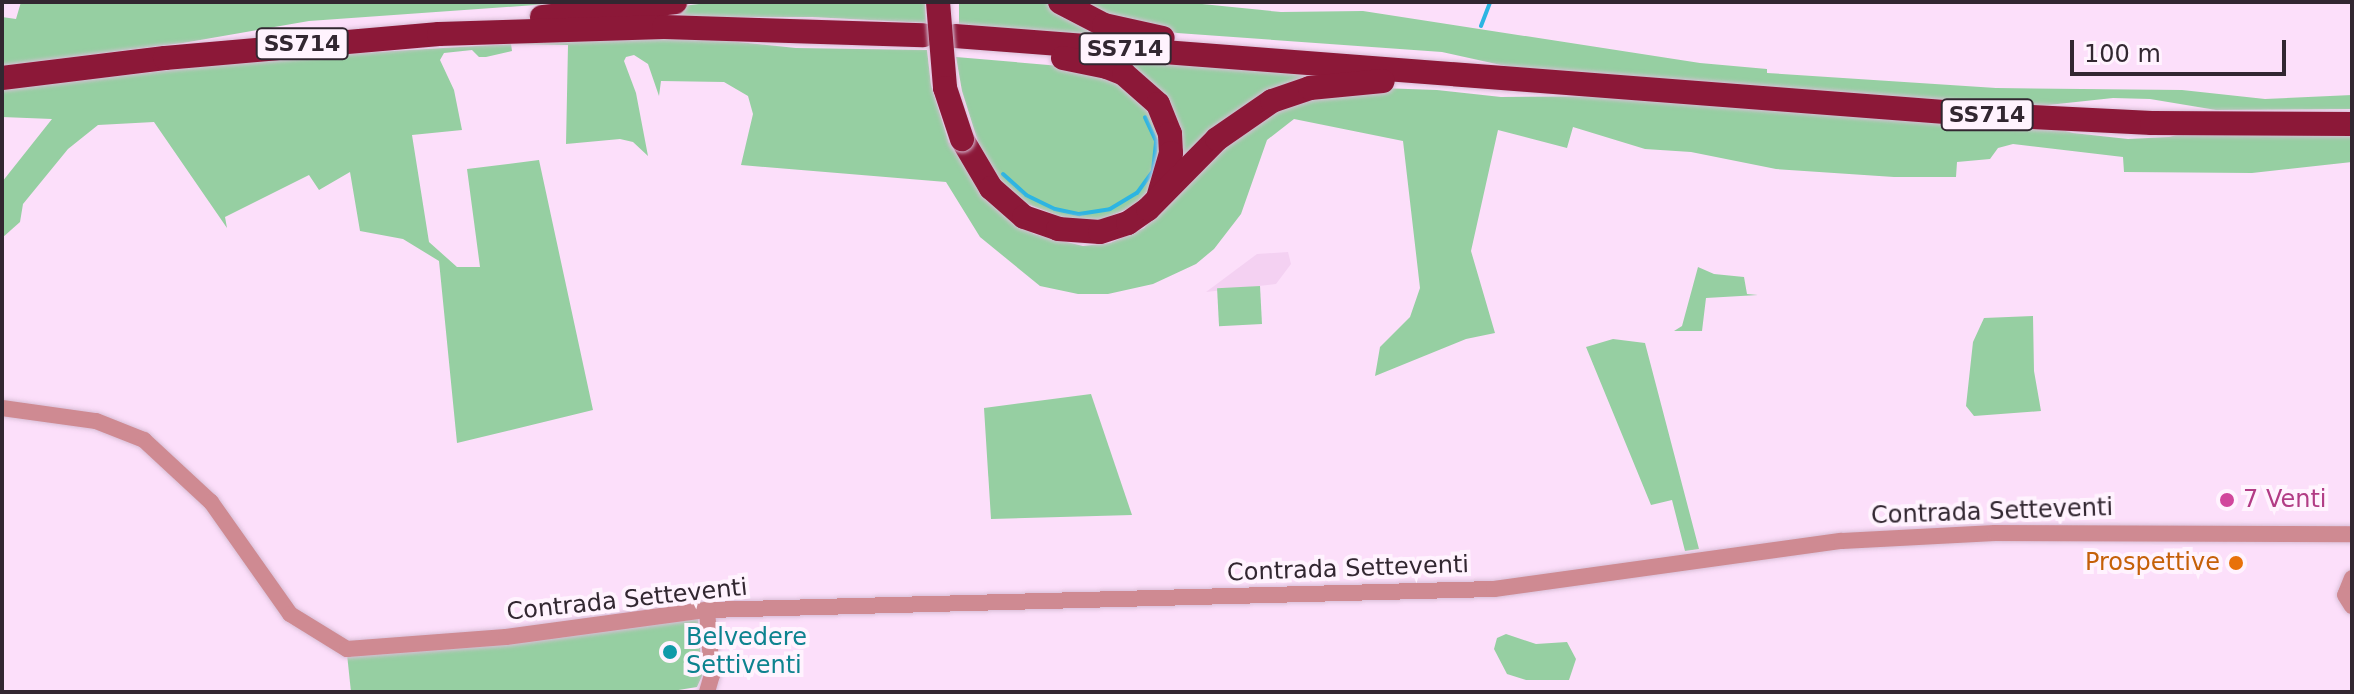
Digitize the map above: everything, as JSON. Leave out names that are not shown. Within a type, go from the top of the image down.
[{"type":"highway","points":[[439,34],[584,10],[675,2]]},
{"type":"highway","points":[[938,2],[945,88],[962,139],[980,173],[1002,200],[1024,217],[1050,227],[1100,232],[1128,223],[1157,200],[1236,123],[1289,94],[1329,85],[1469,75]]},
{"type":"highway","points":[[1060,2],[1120,30],[1295,61]]},
{"type":"highway","name":"SS714","points":[[2,78],[181,56],[439,34],[664,27],[923,35]]},
{"type":"highway","name":"SS714","points":[[1157,200],[1169,165],[1170,134],[1158,104],[1136,82],[1090,62],[969,50],[955,38],[2058,119],[2352,124]]},
{"type":"street","name":"Contrada Setteventi","points":[[2,408],[96,421],[144,440],[211,502],[290,614],[345,647],[506,637],[707,610],[1494,589],[1842,541],[1982,533],[2352,534]]},
{"type":"street","points":[[2352,578],[2345,595],[2352,606]]},
{"type":"street","points":[[707,610],[712,675],[707,692]]},
{"type":"shaded area","points":[[1288,252],[1291,264],[1276,284],[1206,292],[1257,254]]},
{"type":"green space","points":[[21,2],[577,2],[309,21],[183,43],[2,66],[2,17],[16,19]]},
{"type":"green space","points":[[716,2],[925,2],[926,23],[812,17],[669,17],[665,8]]},
{"type":"green space","points":[[959,2],[1057,2],[1103,37],[959,24]]},
{"type":"green space","points":[[1078,2],[1182,2],[1281,12],[1363,11],[1700,63],[1767,69],[1767,73],[1996,88],[2182,90],[2265,99],[2352,95],[2352,109],[2216,110],[2150,99],[2113,98],[2030,107],[1519,69],[1442,52],[1177,33],[1133,26]]},
{"type":"green space","points":[[638,38],[710,39],[796,48],[927,50],[931,85],[949,143],[954,142],[1012,220],[1034,234],[1083,246],[1110,243],[1144,228],[1196,172],[1263,114],[1351,87],[1437,90],[1501,97],[1657,96],[2043,125],[2073,133],[2128,139],[2169,137],[2193,131],[2352,132],[2352,162],[2252,173],[2124,172],[2123,157],[2013,144],[1998,148],[1990,159],[1957,162],[1956,177],[1894,177],[1776,169],[1691,152],[1645,149],[1573,127],[1567,148],[1498,130],[1471,251],[1495,333],[1466,339],[1375,376],[1380,347],[1410,317],[1420,288],[1403,141],[1294,119],[1267,140],[1241,214],[1214,249],[1196,264],[1153,284],[1108,294],[1078,294],[1040,286],[980,237],[946,182],[741,165],[753,114],[748,96],[724,82],[661,81],[659,96],[648,64],[634,55],[626,57],[624,61],[636,93],[648,156],[633,142],[620,139],[566,144],[568,45],[511,44]]},
{"type":"green space","points":[[511,44],[512,51],[486,57],[479,57],[472,50],[444,53],[440,60],[454,90],[462,130],[412,135],[429,242],[457,267],[480,267],[467,169],[539,160],[593,410],[457,443],[439,261],[403,239],[360,231],[350,172],[319,190],[309,175],[225,217],[227,228],[154,122],[98,125],[68,149],[23,204],[20,222],[2,238],[2,182],[52,119],[2,117],[2,89],[276,58]]},
{"type":"green space","points":[[956,57],[1072,67],[1101,73],[1146,100],[1163,145],[1150,189],[1134,206],[1101,220],[1071,221],[1025,203],[996,177],[975,144],[978,142],[962,91]]},
{"type":"green space","points":[[1107,58],[1319,74],[1184,168],[1178,142]]},
{"type":"green space","points":[[1698,267],[1714,274],[1744,277],[1747,294],[1758,295],[1706,298],[1702,331],[1674,331],[1682,326]]},
{"type":"green space","points":[[1260,286],[1262,324],[1219,326],[1217,288]]},
{"type":"green space","points":[[2033,316],[2034,371],[2041,411],[1974,416],[1966,406],[1973,342],[1984,318]]},
{"type":"green space","points":[[1613,339],[1645,343],[1699,549],[1685,551],[1672,500],[1651,505],[1586,347]]},
{"type":"green space","points":[[1091,394],[1132,515],[991,519],[984,408]]},
{"type":"green space","points":[[698,619],[702,676],[697,687],[666,692],[351,692],[347,654]]},
{"type":"green space","points":[[1506,634],[1536,644],[1567,642],[1576,659],[1569,680],[1526,680],[1507,674],[1494,649],[1497,638]]},
{"type":"waterway","points":[[1481,26],[1490,2]]},
{"type":"waterway","points":[[1003,174],[1026,195],[1055,209],[1079,214],[1110,209],[1137,193],[1153,171],[1156,141],[1145,117]]},
{"type":"place","name":"7 Venti","points":[[2227,500]]},
{"type":"place","name":"Prospettive","points":[[2236,563]]},
{"type":"place","name":"Belvedere Settiventi","points":[[670,652]]}]
